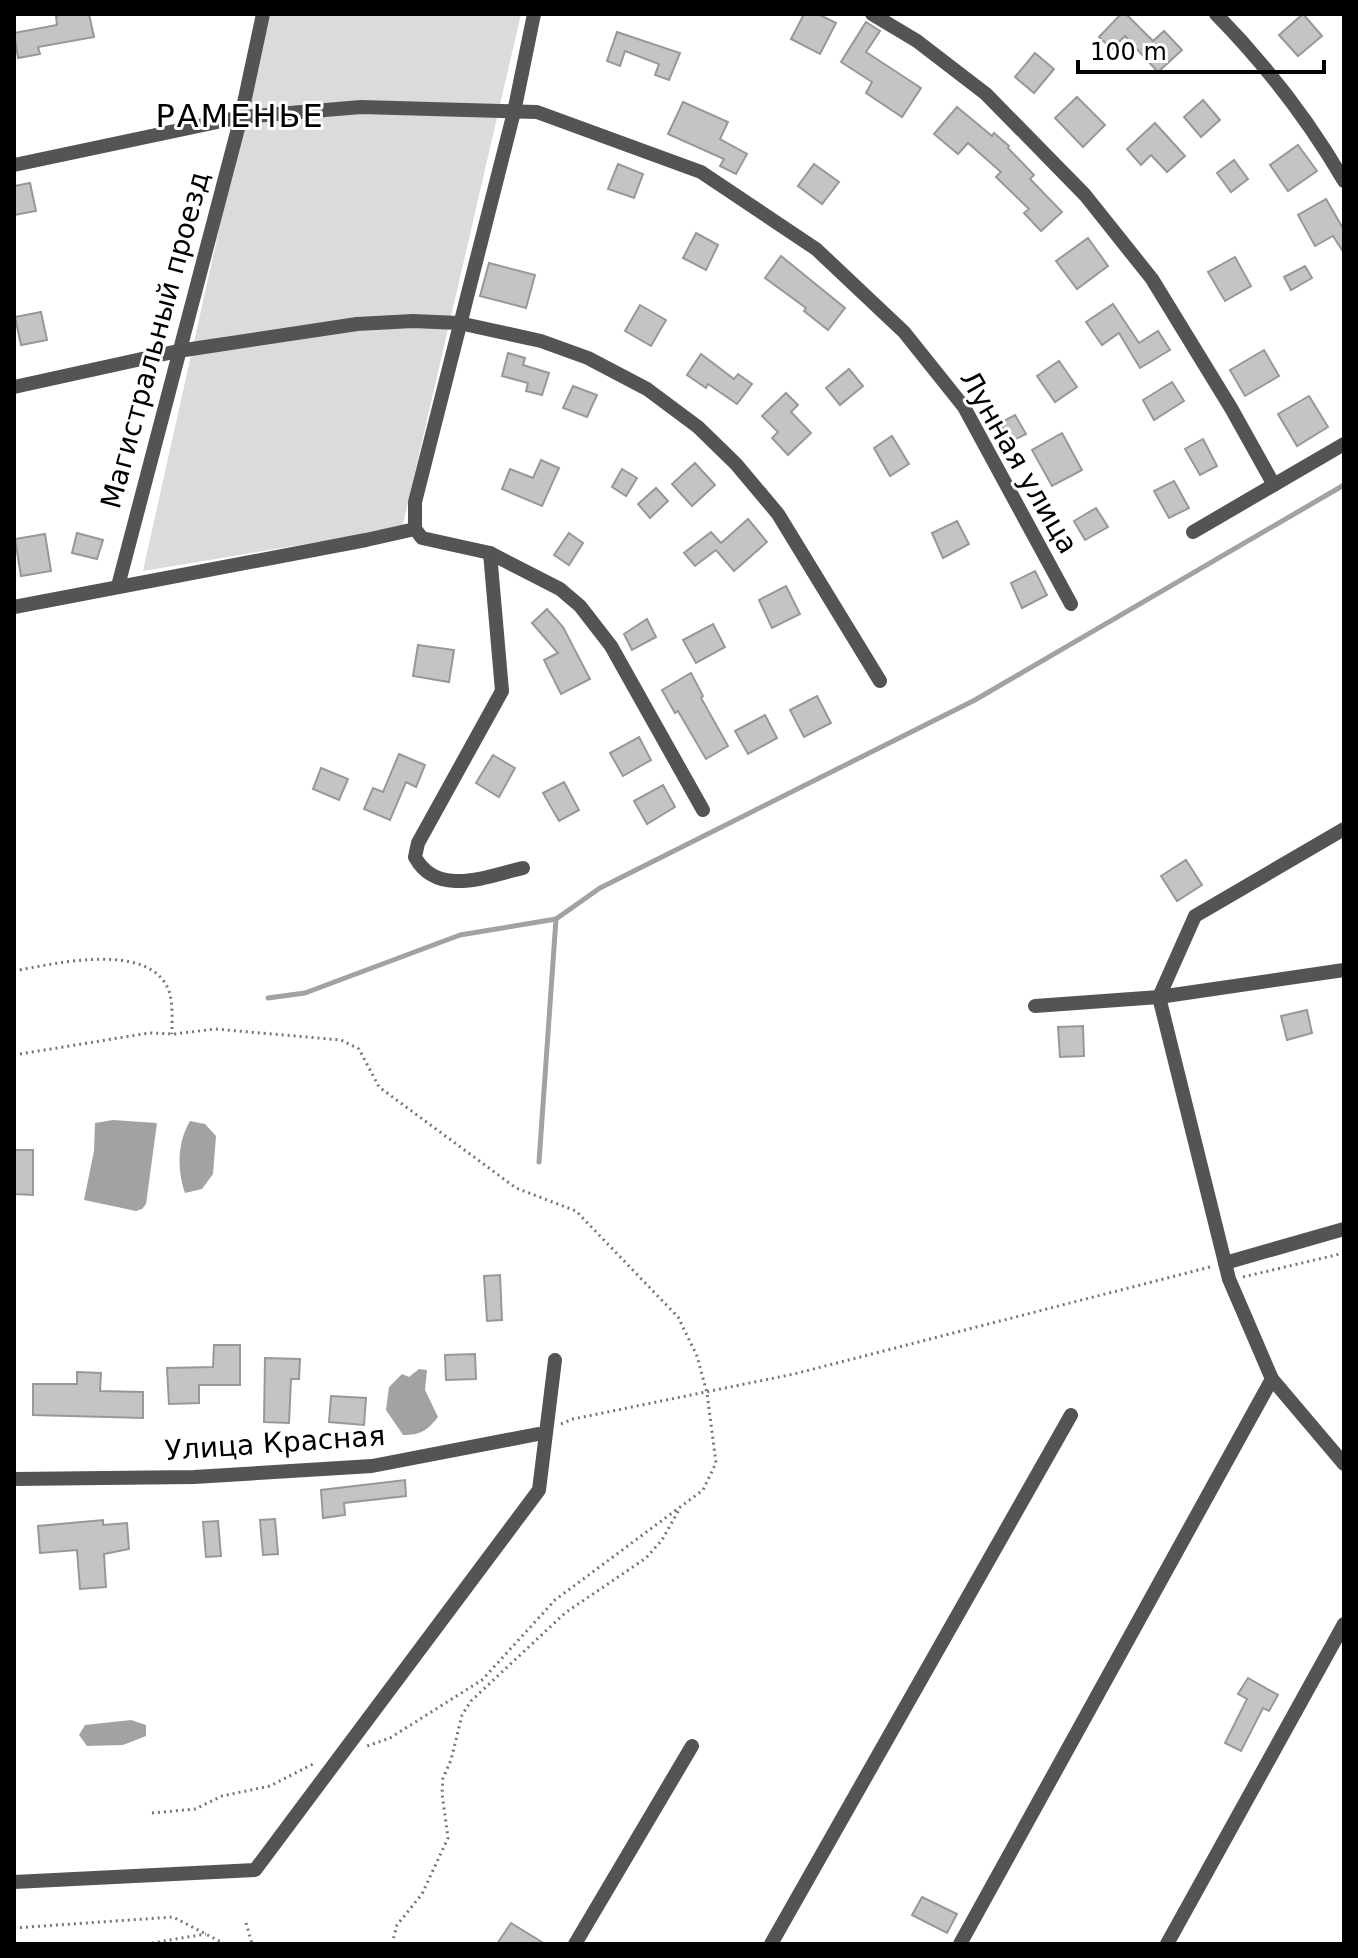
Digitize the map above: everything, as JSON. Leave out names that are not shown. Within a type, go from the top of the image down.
[{"type":"street","name":"Магистральный проезд","points":[[118,586],[241,117],[263,14]]},
{"type":"street","points":[[534,14],[514,112],[415,502],[415,529],[422,538],[490,553],[560,589],[593,620],[703,810]]},
{"type":"street","points":[[872,14],[917,41],[986,94],[1085,195],[1152,279],[1274,485]]},
{"type":"street","points":[[1216,14],[1243,42],[1282,92],[1344,181]]},
{"type":"street","name":"Лунная улица","points":[[14,165],[241,117],[361,107],[537,112],[701,172],[816,249],[904,332],[964,407],[1071,604]]},
{"type":"street","points":[[14,387],[178,351],[357,324],[413,321],[459,323],[541,341],[588,358],[647,389],[698,427],[736,464],[778,514],[880,681]]},
{"type":"street","points":[[1193,532],[1344,444]]},
{"type":"street","points":[[14,607],[415,529]]},
{"type":"street","points":[[490,553],[502,691],[418,843],[415,857],[429,875],[448,882],[523,868]]},
{"type":"street","points":[[1344,829],[1195,916],[1159,997],[1229,1279],[1272,1379],[1344,1464]]},
{"type":"street","points":[[1035,1006],[1159,997],[1344,970]]},
{"type":"street","points":[[1225,1263],[1344,1229]]},
{"type":"street","points":[[14,1882],[255,1870],[539,1490],[542,1432],[555,1360]]},
{"type":"street","points":[[960,1944],[1272,1379]]},
{"type":"street","points":[[771,1944],[1071,1415]]},
{"type":"street","name":"Улица Красная","points":[[14,1479],[194,1477],[372,1466],[542,1432]]},
{"type":"street","points":[[1167,1944],[1344,1624]]},
{"type":"street","points":[[575,1944],[692,1746]]},
{"type":"path","points":[[14,971],[80,959],[132,961],[162,979],[169,992],[172,1034]]},
{"type":"path","points":[[14,1055],[149,1033],[215,1029],[341,1040],[359,1049],[379,1087],[516,1188],[576,1211],[678,1317],[697,1356],[707,1393],[716,1463],[703,1490],[555,1600],[482,1680],[390,1738],[366,1746]]},
{"type":"path","points":[[1229,1279],[1344,1253]]},
{"type":"path","points":[[542,1432],[573,1419],[794,1374],[1225,1263]]},
{"type":"path","points":[[392,1944],[397,1925],[422,1894],[448,1838],[443,1778],[451,1760],[462,1715],[471,1701],[565,1613],[646,1558],[662,1540],[681,1506]]},
{"type":"path","points":[[152,1813],[195,1809],[222,1796],[270,1786],[318,1761],[341,1754]]},
{"type":"path","points":[[14,1928],[173,1917],[225,1944]]},
{"type":"path","points":[[246,1923],[252,1944]]},
{"type":"path","points":[[146,1944],[206,1934]]},
{"type":"shaded area","points":[[267,14],[521,14],[402,528],[143,571]]},
{"type":"shaded area","points":[[113,1120],[157,1123],[146,1204],[136,1211],[84,1200],[94,1151],[95,1123]]},
{"type":"shaded area","points":[[190,1121],[205,1124],[216,1136],[213,1174],[202,1189],[185,1193],[180,1157]]},
{"type":"shaded area","points":[[419,1369],[427,1370],[425,1390],[438,1417],[423,1431],[403,1435],[386,1410],[389,1387],[402,1374],[409,1377]]},
{"type":"shaded area","points":[[131,1720],[146,1725],[146,1736],[123,1745],[87,1746],[79,1735],[85,1725]]},
{"type":"building","points":[[89,14],[94,37],[38,47],[40,54],[18,58],[14,33],[57,25],[56,16]]},
{"type":"building","points":[[804,14],[818,14],[836,23],[820,54],[791,39]]},
{"type":"building","points":[[1121,14],[1126,14],[1153,41],[1164,31],[1182,50],[1158,72],[1125,36],[1112,49],[1099,37]]},
{"type":"building","points":[[1303,14],[1322,36],[1298,56],[1279,35]]},
{"type":"building","points":[[866,22],[880,31],[866,52],[921,88],[902,117],[866,93],[872,82],[841,62]]},
{"type":"building","points":[[617,32],[680,53],[669,80],[655,75],[659,64],[625,51],[620,66],[607,61]]},
{"type":"building","points":[[1035,53],[1054,69],[1034,93],[1015,77]]},
{"type":"building","points":[[1077,97],[1105,125],[1083,147],[1055,118]]},
{"type":"building","points":[[1203,100],[1220,120],[1201,137],[1184,117]]},
{"type":"building","points":[[683,102],[728,122],[720,139],[747,154],[736,174],[720,166],[724,159],[668,134]]},
{"type":"building","points":[[957,107],[1009,146],[1034,175],[1030,179],[1062,212],[1041,231],[1024,213],[1029,209],[996,177],[1001,172],[968,143],[958,154],[934,134]]},
{"type":"building","points":[[1155,123],[1185,156],[1167,172],[1151,155],[1141,165],[1127,149]]},
{"type":"building","points":[[1298,145],[1317,171],[1288,191],[1270,165]]},
{"type":"building","points":[[1234,160],[1248,179],[1231,192],[1217,173]]},
{"type":"building","points":[[618,164],[643,174],[634,198],[608,189]]},
{"type":"building","points":[[814,164],[839,182],[822,204],[798,186]]},
{"type":"building","points":[[30,183],[36,211],[14,215],[14,186]]},
{"type":"building","points":[[1326,199],[1344,230],[1344,253],[1333,236],[1315,246],[1298,215]]},
{"type":"building","points":[[696,233],[718,245],[706,270],[683,258]]},
{"type":"building","points":[[1088,238],[1108,266],[1077,289],[1056,261]]},
{"type":"building","points":[[781,256],[845,308],[828,330],[804,311],[806,308],[765,278]]},
{"type":"building","points":[[1235,257],[1251,286],[1225,301],[1208,272]]},
{"type":"building","points":[[489,263],[535,275],[526,308],[480,296]]},
{"type":"building","points":[[1305,266],[1312,278],[1291,290],[1284,277]]},
{"type":"building","points":[[1113,304],[1139,343],[1158,331],[1170,350],[1140,368],[1119,333],[1102,345],[1086,322]]},
{"type":"building","points":[[640,305],[666,320],[651,346],[625,331]]},
{"type":"building","points":[[41,312],[47,340],[21,345],[15,317]]},
{"type":"building","points":[[1264,350],[1279,376],[1245,396],[1230,370]]},
{"type":"building","points":[[508,353],[525,358],[523,365],[549,373],[542,395],[526,391],[528,383],[502,376]]},
{"type":"building","points":[[701,354],[734,379],[738,374],[752,384],[737,404],[708,384],[706,388],[687,375]]},
{"type":"building","points":[[1059,361],[1077,387],[1055,402],[1037,376]]},
{"type":"building","points":[[849,369],[863,386],[840,405],[826,388]]},
{"type":"building","points":[[1172,382],[1184,401],[1154,420],[1143,400]]},
{"type":"building","points":[[573,386],[597,395],[587,417],[563,408]]},
{"type":"building","points":[[786,393],[798,405],[791,412],[811,433],[788,455],[772,438],[778,432],[762,416]]},
{"type":"building","points":[[1309,396],[1328,427],[1297,446],[1278,414]]},
{"type":"building","points":[[1015,415],[1026,434],[1010,442],[1000,423]]},
{"type":"building","points":[[1062,433],[1082,470],[1052,486],[1032,450]]},
{"type":"building","points":[[892,436],[909,464],[890,476],[874,448]]},
{"type":"building","points":[[1203,439],[1217,466],[1200,475],[1185,449]]},
{"type":"building","points":[[541,460],[559,468],[542,506],[502,489],[510,469],[533,478]]},
{"type":"building","points":[[695,463],[715,485],[692,506],[672,484]]},
{"type":"building","points":[[622,469],[637,478],[626,496],[612,487]]},
{"type":"building","points":[[1174,481],[1189,508],[1169,518],[1154,491]]},
{"type":"building","points":[[656,488],[668,501],[650,518],[638,504]]},
{"type":"building","points":[[1096,508],[1108,527],[1085,540],[1074,521]]},
{"type":"building","points":[[748,519],[767,542],[734,571],[716,550],[695,566],[684,553],[711,532],[721,543]]},
{"type":"building","points":[[957,521],[969,544],[943,558],[932,533]]},
{"type":"building","points":[[77,533],[103,540],[97,559],[72,553]]},
{"type":"building","points":[[569,533],[583,543],[569,565],[554,555]]},
{"type":"building","points":[[45,534],[51,571],[21,576],[15,539]]},
{"type":"building","points":[[1035,571],[1047,595],[1022,608],[1011,583]]},
{"type":"building","points":[[786,586],[800,614],[772,628],[759,600]]},
{"type":"building","points":[[547,609],[563,627],[590,679],[561,694],[544,660],[558,653],[532,623]]},
{"type":"building","points":[[647,619],[656,637],[632,650],[624,634]]},
{"type":"building","points":[[713,624],[725,647],[696,663],[683,640]]},
{"type":"building","points":[[418,645],[454,650],[449,682],[413,676]]},
{"type":"building","points":[[691,673],[728,746],[706,759],[662,690]]},
{"type":"building","points":[[817,696],[831,723],[804,737],[790,710]]},
{"type":"building","points":[[765,715],[777,738],[748,754],[735,731]]},
{"type":"building","points":[[639,737],[651,760],[623,776],[610,753]]},
{"type":"building","points":[[399,754],[425,765],[416,787],[406,782],[390,820],[364,809],[373,788],[383,792]]},
{"type":"building","points":[[493,755],[515,768],[499,797],[476,783]]},
{"type":"building","points":[[321,768],[348,779],[339,800],[313,789]]},
{"type":"building","points":[[564,782],[579,810],[559,821],[543,793]]},
{"type":"building","points":[[663,785],[675,807],[647,824],[634,801]]},
{"type":"building","points":[[1186,860],[1202,885],[1177,901],[1161,876]]},
{"type":"building","points":[[1307,1010],[1312,1033],[1287,1040],[1281,1016]]},
{"type":"building","points":[[1083,1026],[1084,1056],[1060,1057],[1058,1027]]},
{"type":"building","points":[[14,1150],[33,1150],[33,1195],[14,1194]]},
{"type":"building","points":[[500,1275],[502,1320],[487,1321],[484,1276]]},
{"type":"building","points":[[214,1345],[240,1345],[240,1385],[199,1385],[199,1403],[169,1404],[167,1368],[213,1367]]},
{"type":"building","points":[[475,1354],[476,1379],[446,1380],[445,1355]]},
{"type":"building","points":[[265,1358],[300,1359],[299,1379],[291,1379],[289,1423],[264,1422]]},
{"type":"building","points":[[77,1372],[101,1373],[100,1391],[143,1392],[143,1418],[33,1415],[33,1384],[77,1384]]},
{"type":"building","points":[[331,1396],[366,1398],[364,1425],[329,1422]]},
{"type":"building","points":[[405,1480],[406,1496],[344,1503],[345,1515],[323,1518],[321,1490]]},
{"type":"building","points":[[275,1519],[278,1554],[263,1555],[260,1520]]},
{"type":"building","points":[[103,1520],[103,1525],[127,1523],[129,1549],[104,1554],[106,1587],[80,1589],[77,1550],[40,1553],[38,1526]]},
{"type":"building","points":[[218,1521],[221,1556],[206,1557],[203,1522]]},
{"type":"building","points":[[1248,1678],[1278,1695],[1269,1711],[1263,1708],[1241,1751],[1225,1743],[1247,1699],[1238,1694]]},
{"type":"building","points":[[922,1897],[957,1914],[947,1933],[912,1915]]},
{"type":"building","points":[[511,1923],[545,1944],[497,1944]]},
{"type":"waterway","points":[[539,1162],[556,919],[600,888],[975,700],[1344,485]]},
{"type":"waterway","points":[[268,998],[305,993],[460,935],[556,919]]},
{"type":"district","name":"РАМЕНЬЕ","points":[[240,116]]}]
